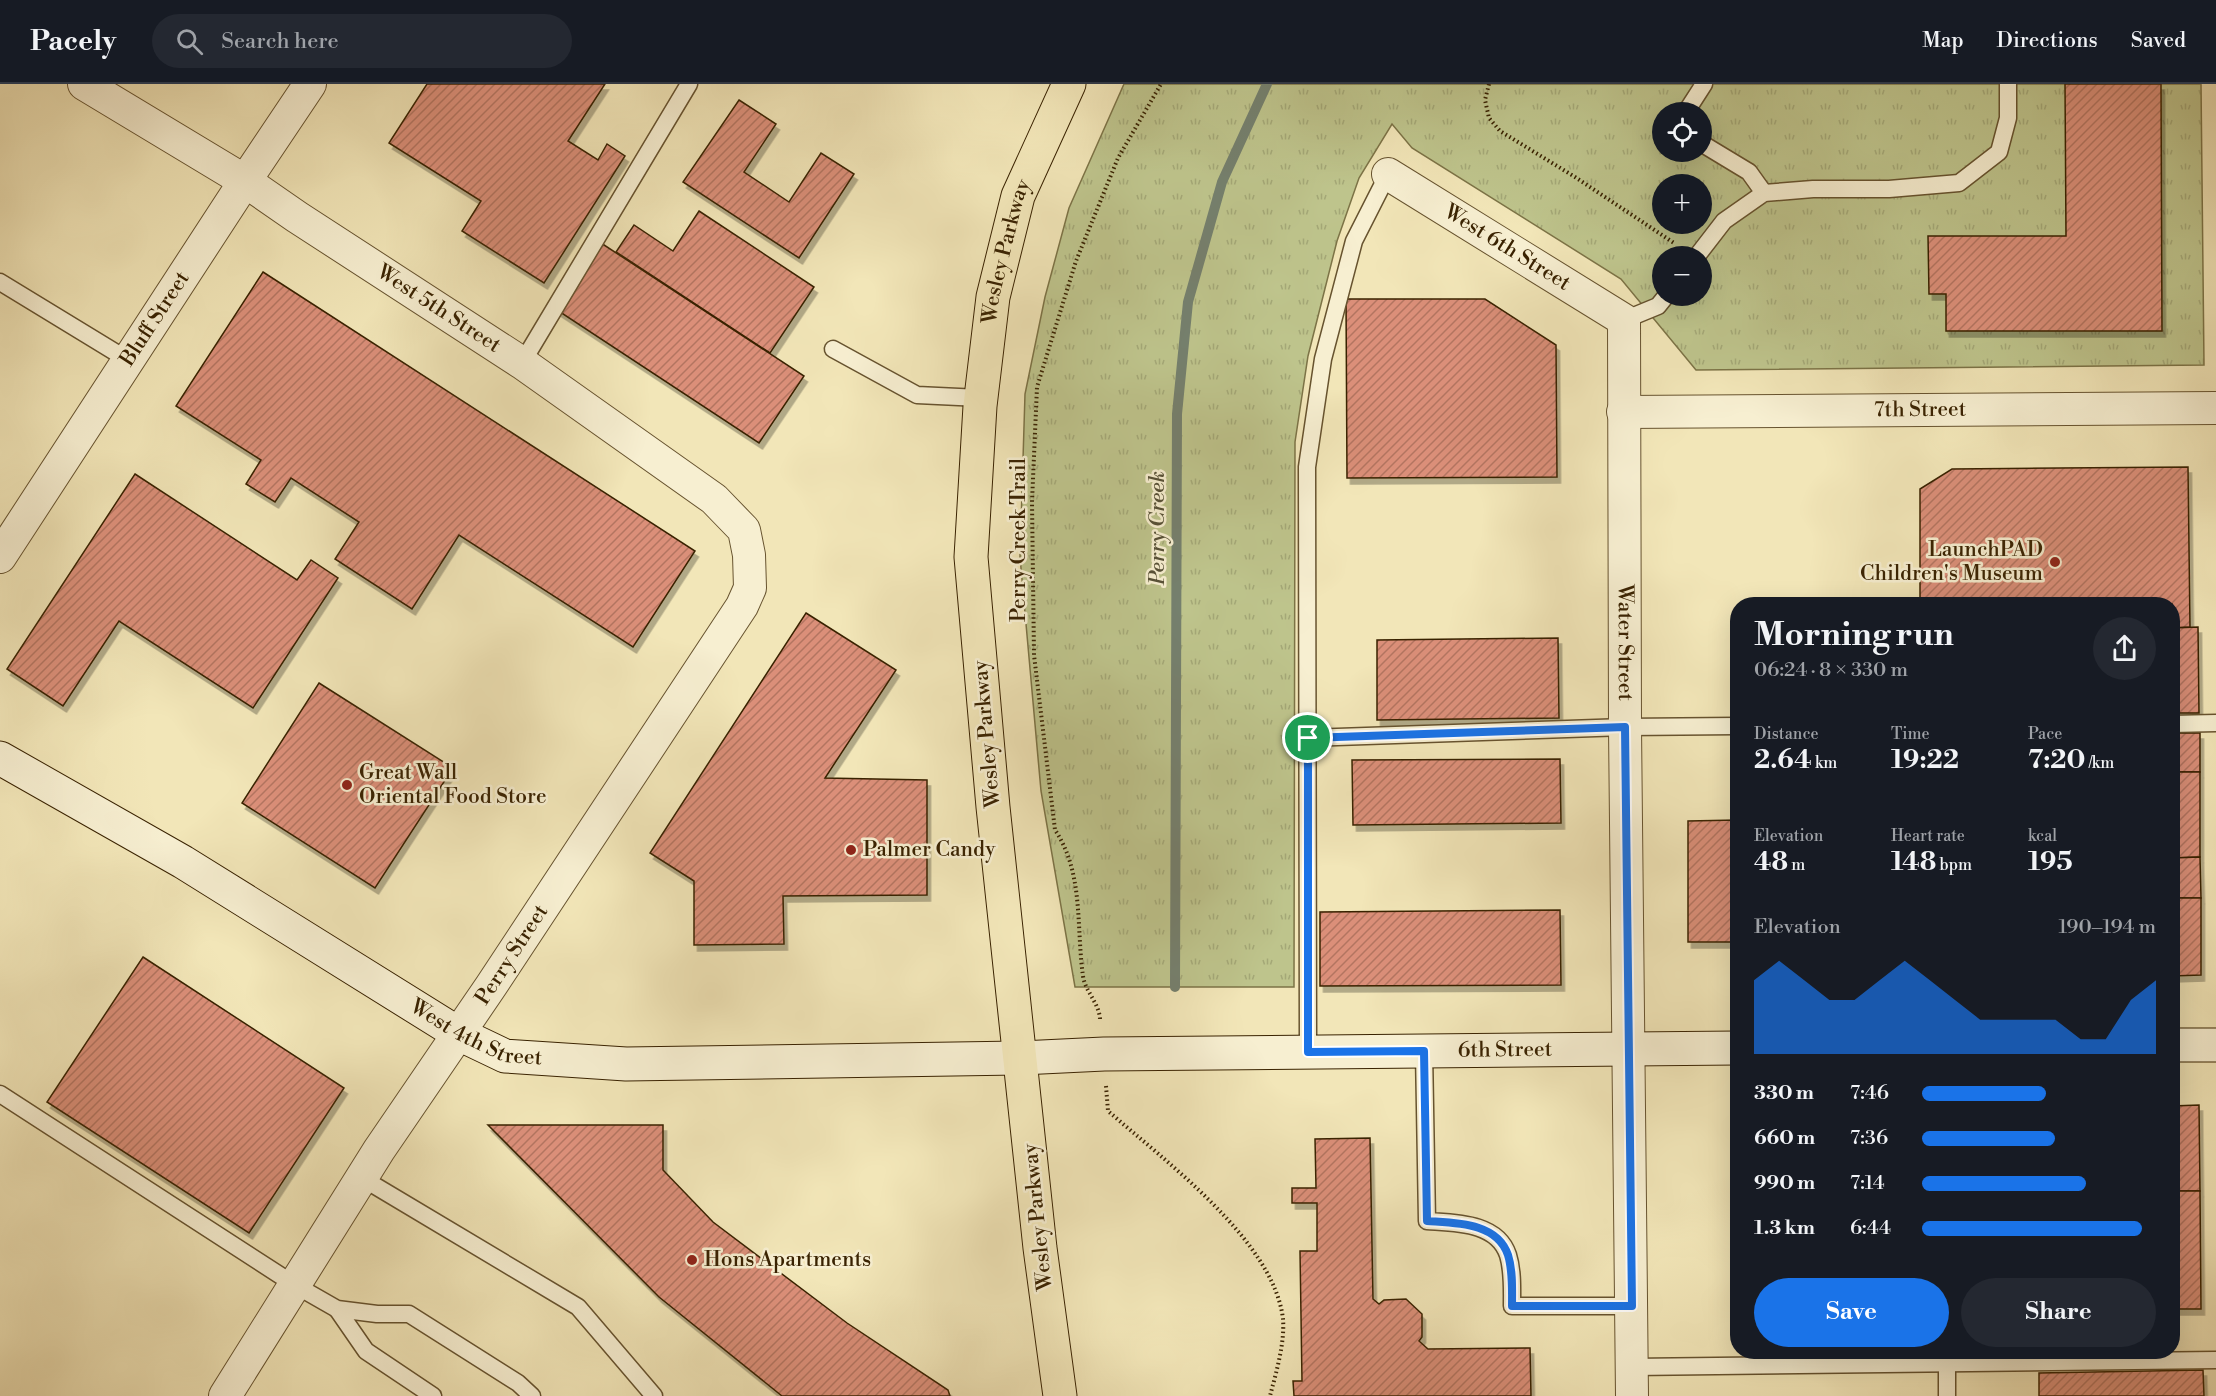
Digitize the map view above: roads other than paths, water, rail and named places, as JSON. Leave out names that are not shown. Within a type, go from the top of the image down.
[{"type":"main road","name":"Wesley Parkway","points":[[1060,1396],[1040,1248],[993,807],[971,557],[980,398],[993,297],[1018,196],[1069,84]]},
{"type":"main road","name":"West 4th Street","points":[[0,758],[183,862],[459,1034],[505,1056],[626,1064],[1021,1058]]},
{"type":"main road","points":[[2180,1046],[2216,1045]]},
{"type":"main road","name":"6th Street","points":[[1021,1058],[1104,1054],[1730,1048]]},
{"type":"street","name":"West 5th Street","points":[[84,84],[245,181],[297,218],[522,363],[714,499],[744,530],[749,555],[749,571]]},
{"type":"street","name":"Bluff Street","points":[[0,557],[310,84]]},
{"type":"street","name":"West 6th Street","points":[[1388,174],[1624,320]]},
{"type":"street","name":"Water Street","points":[[1624,320],[1625,727],[1632,1382]]},
{"type":"street","name":"7th Street","points":[[1623,412],[2216,408]]},
{"type":"street","name":"Perry Street","points":[[225,1396],[362,1178],[742,606],[750,588],[749,571]]},
{"type":"lane","points":[[522,363],[689,84]]},
{"type":"lane","points":[[1692,102],[1704,84]]},
{"type":"lane","points":[[1705,246],[1724,221],[1764,194],[1813,189],[1889,189],[1959,183],[1999,152],[2008,118],[2008,84]]},
{"type":"lane","points":[[1712,150],[1749,172],[1764,194]]},
{"type":"lane","points":[[1308,1052],[1309,456],[1323,359],[1354,241],[1388,174]]},
{"type":"lane","points":[[0,282],[128,360]]},
{"type":"lane","points":[[1624,320],[1658,306]]},
{"type":"lane","points":[[833,349],[917,395],[980,398]]},
{"type":"lane","points":[[2180,724],[2216,723]]},
{"type":"lane","points":[[1308,738],[1625,727],[1730,726]]},
{"type":"lane","points":[[1424,1051],[1427,1221],[1477,1226],[1497,1237],[1508,1254],[1512,1306],[1632,1306]]},
{"type":"lane","points":[[0,1094],[295,1285],[337,1309],[377,1314],[409,1314],[518,1383],[532,1396]]},
{"type":"lane","points":[[362,1178],[578,1307],[654,1396]]},
{"type":"lane","points":[[337,1309],[366,1351],[433,1396]]},
{"type":"lane","points":[[1632,1382],[1922,1359]]},
{"type":"lane","points":[[1947,1359],[1947,1396]]},
{"type":"lane","points":[[2126,1359],[2216,1360]]},
{"type":"waterway","name":"Perry Creek","points":[[1175,987],[1177,414],[1188,302],[1222,182],[1267,84]]},
{"type":"place","name":"LaunchPAD Children's Museum","points":[[2055,562]]},
{"type":"place","name":"Great Wall Oriental Food Store","points":[[347,785]]},
{"type":"place","name":"Palmer Candy","points":[[851,850]]},
{"type":"place","name":"Hons Apartments","points":[[692,1260]]}]
